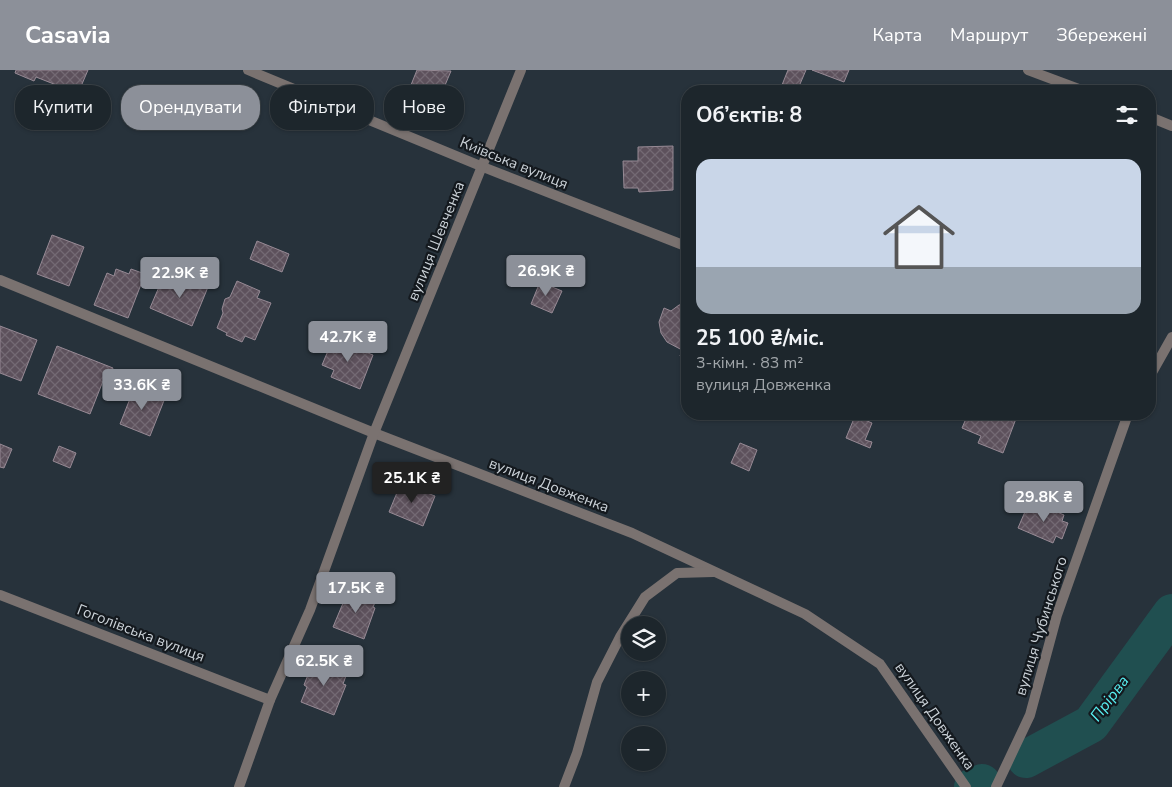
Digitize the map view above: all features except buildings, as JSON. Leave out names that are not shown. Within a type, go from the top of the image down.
[{"type":"street","name":"Київська вулиця","points":[[248,70],[482,167],[681,244]]},
{"type":"street","name":"вулиця Шевченка","points":[[239,787],[270,700],[310,610],[374,433],[520,70]]},
{"type":"street","points":[[1028,70],[1068,85]]},
{"type":"street","points":[[1156,119],[1172,126]]},
{"type":"street","name":"вулиця Довженка","points":[[0,280],[374,433],[632,534],[805,614],[880,664],[966,787]]},
{"type":"street","points":[[1156,365],[1172,337]]},
{"type":"street","name":"вулиця Чубинського","points":[[996,787],[1030,715],[1057,615],[1122,420]]},
{"type":"street","points":[[564,787],[577,753],[597,682],[620,638],[645,597],[677,573],[715,572]]},
{"type":"street","name":"Гоголівська вулиця","points":[[0,595],[270,700]]},
{"type":"waterway","name":"Прірва","points":[[1026,759],[1091,724],[1172,613]]},
{"type":"waterway","name":"Прірва","points":[[973,787],[982,783]]}]
